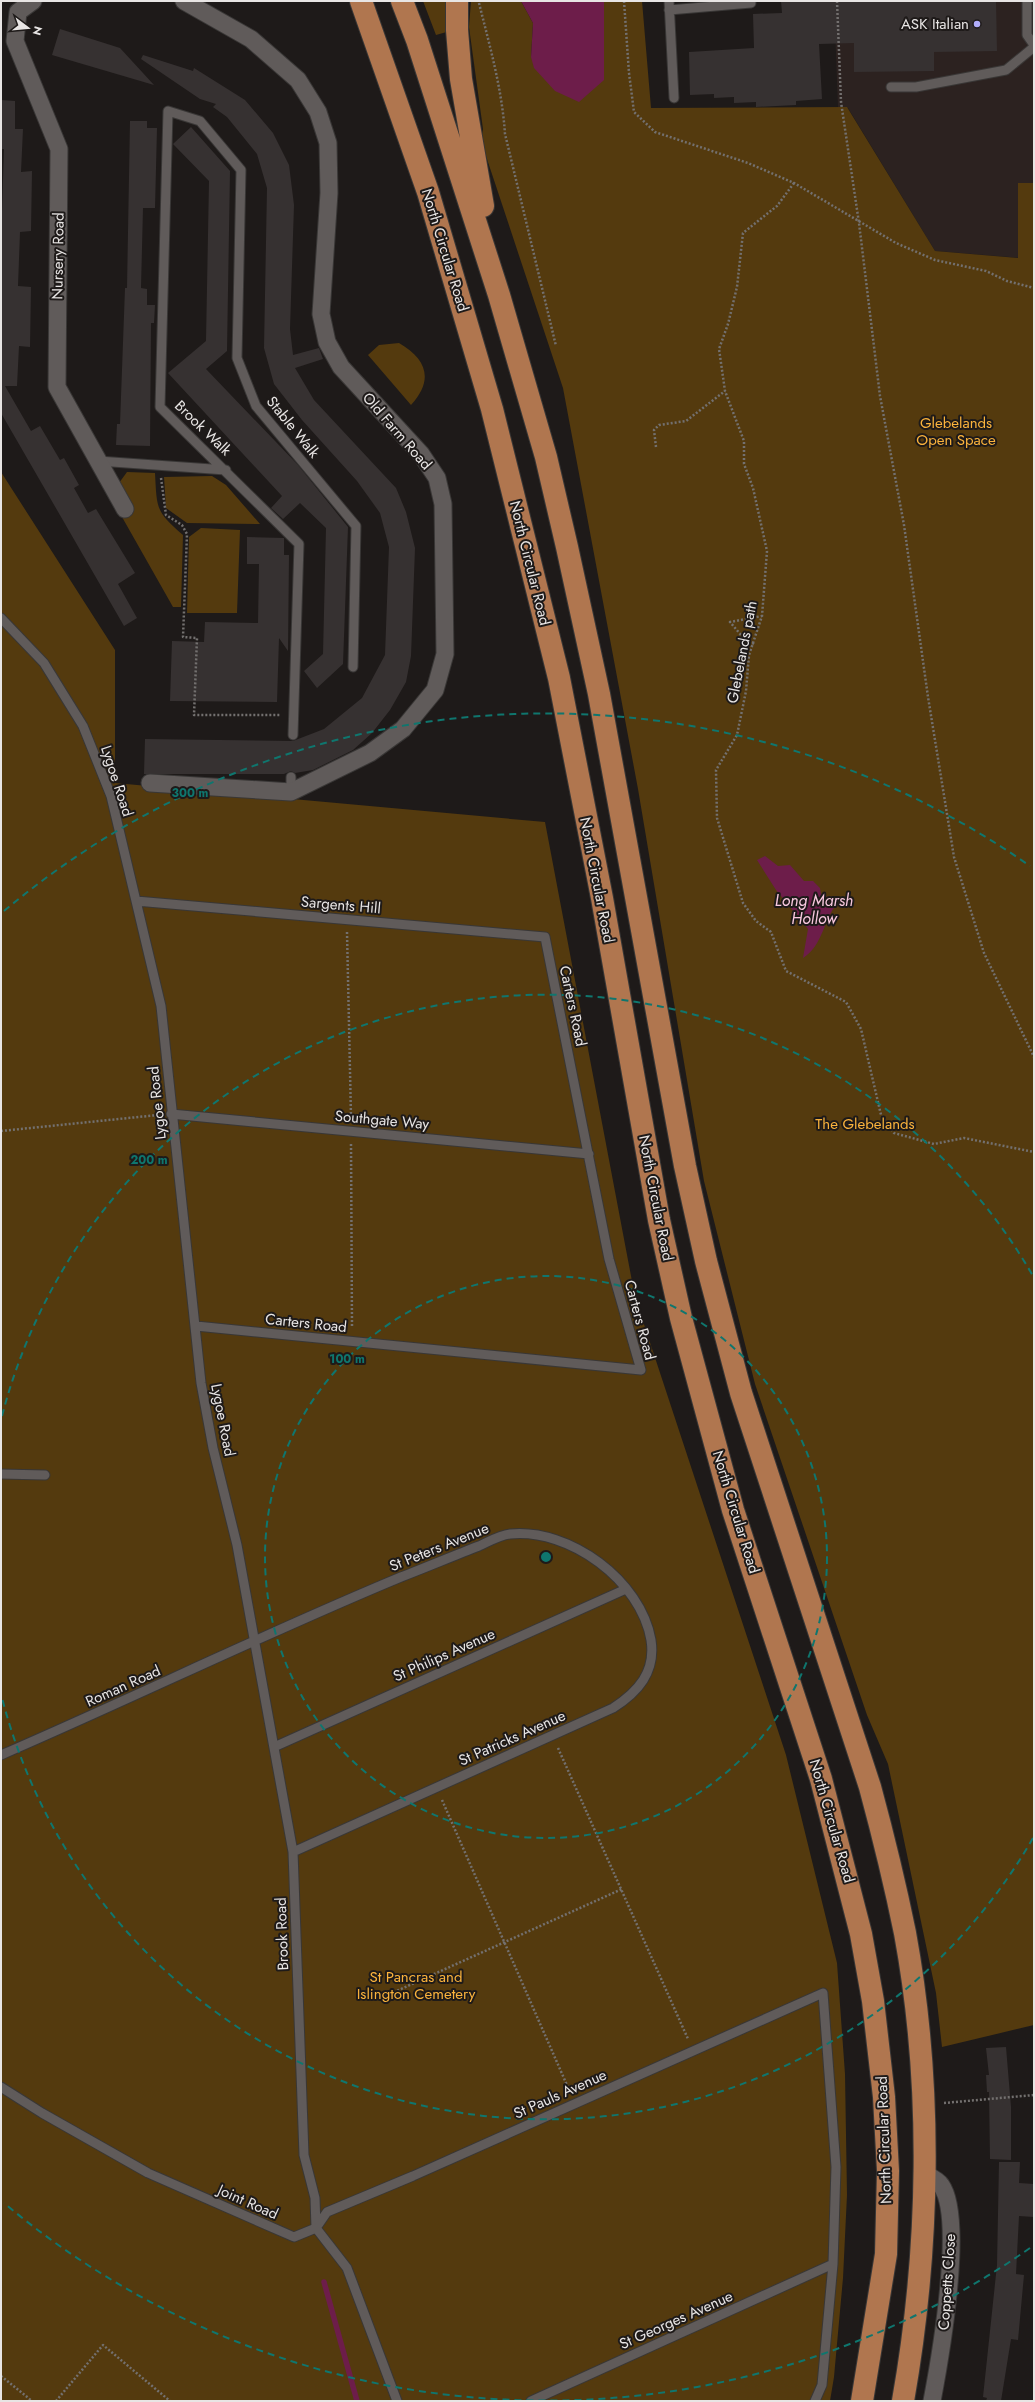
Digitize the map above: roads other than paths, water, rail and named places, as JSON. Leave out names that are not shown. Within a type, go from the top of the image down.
[{"type":"highway","name":"North Circular Road","points":[[361,1],[428,192],[492,409],[559,678],[602,898],[658,1213],[681,1318],[733,1510],[821,1779],[861,1934],[873,2001],[884,2097],[888,2171],[886,2254],[862,2401]]},
{"type":"highway","points":[[402,1],[417,40],[499,295],[546,457],[596,678],[685,1166],[706,1261],[741,1393],[839,1691],[887,1851],[905,1934],[919,2038],[924,2173],[918,2281],[903,2401]]},
{"type":"highway","points":[[457,1],[457,30],[467,124],[499,295]]},
{"type":"street","name":"Nursery Road","points":[[33,1],[18,12],[15,41],[59,149],[57,387],[125,509]]},
{"type":"street","name":"Old Farm Road","points":[[150,783],[291,785],[370,753],[403,729],[435,690],[445,654],[443,504],[437,478],[421,454],[340,367],[327,342],[321,314],[330,193],[328,143],[318,112],[298,80],[251,39],[184,1]]},
{"type":"street","name":"Coppetts Close","points":[[924,2173],[941,2184],[949,2204],[952,2222],[946,2312],[932,2401]]},
{"type":"lane","points":[[891,87],[916,87],[1006,70],[1034,46],[1027,35],[1026,1]]},
{"type":"lane","points":[[674,98],[669,5],[751,3]]},
{"type":"lane","name":"Brook Walk","points":[[168,111],[160,407],[226,470],[299,544],[292,735]]},
{"type":"lane","name":"Stable Walk","points":[[168,111],[200,121],[241,170],[237,358],[256,406],[356,526],[353,667]]},
{"type":"lane","points":[[98,461],[226,470]]},
{"type":"lane","name":"Lygoe Road","points":[[1,618],[44,663],[83,726],[110,796],[161,1006],[201,1382],[213,1448],[237,1545],[256,1641]]},
{"type":"lane","name":"Sargents Hill","points":[[136,901],[545,937]]},
{"type":"lane","name":"Carters Road","points":[[196,1326],[641,1370],[609,1259],[545,937]]},
{"type":"lane","name":"Southgate Way","points":[[172,1114],[589,1154]]},
{"type":"lane","points":[[1,1474],[45,1474]]},
{"type":"lane","name":"St Peters Avenue","points":[[256,1641],[381,1586],[508,1534],[534,1534],[558,1539],[582,1550],[603,1565],[626,1589]]},
{"type":"lane","name":"St Patricks Avenue","points":[[293,1852],[614,1708],[633,1695],[647,1675],[652,1646],[648,1623],[626,1589]]},
{"type":"lane","name":"St Philips Avenue","points":[[274,1747],[626,1589]]},
{"type":"lane","name":"Brook Road","points":[[256,1641],[293,1852],[304,2155],[315,2198],[316,2228]]},
{"type":"lane","name":"Roman Road","points":[[1,1755],[256,1641]]},
{"type":"lane","name":"St Pauls Avenue","points":[[316,2228],[327,2212],[413,2176],[823,1993],[836,2167],[833,2264]]},
{"type":"lane","name":"Joint Road","points":[[1,2087],[42,2113],[148,2173],[294,2237],[316,2228]]},
{"type":"lane","points":[[316,2228],[347,2268],[397,2401]]},
{"type":"lane","points":[[815,2401],[822,2385],[833,2264]]},
{"type":"lane","name":"St Georges Avenue","points":[[531,2401],[833,2264]]},
{"type":"water","points":[[521,1],[604,1],[604,80],[579,102],[555,91],[534,68],[531,57],[533,23]]},
{"type":"water","name":"Long Marsh Hollow","points":[[765,856],[778,866],[790,865],[804,881],[813,881],[820,888],[821,894],[834,900],[837,904],[815,946],[810,953],[803,958],[808,929],[776,890],[757,860]]},
{"type":"waterway","points":[[324,2282],[357,2401]]},
{"type":"place","name":"ASK Italian","points":[[977,24]]},
{"type":"park label","name":"Glebelands Open Space","points":[[956,432]]},
{"type":"park label","name":"The Glebelands","points":[[865,1124]]},
{"type":"park label","name":"St Pancras and Islington Cemetery","points":[[416,1986]]}]
